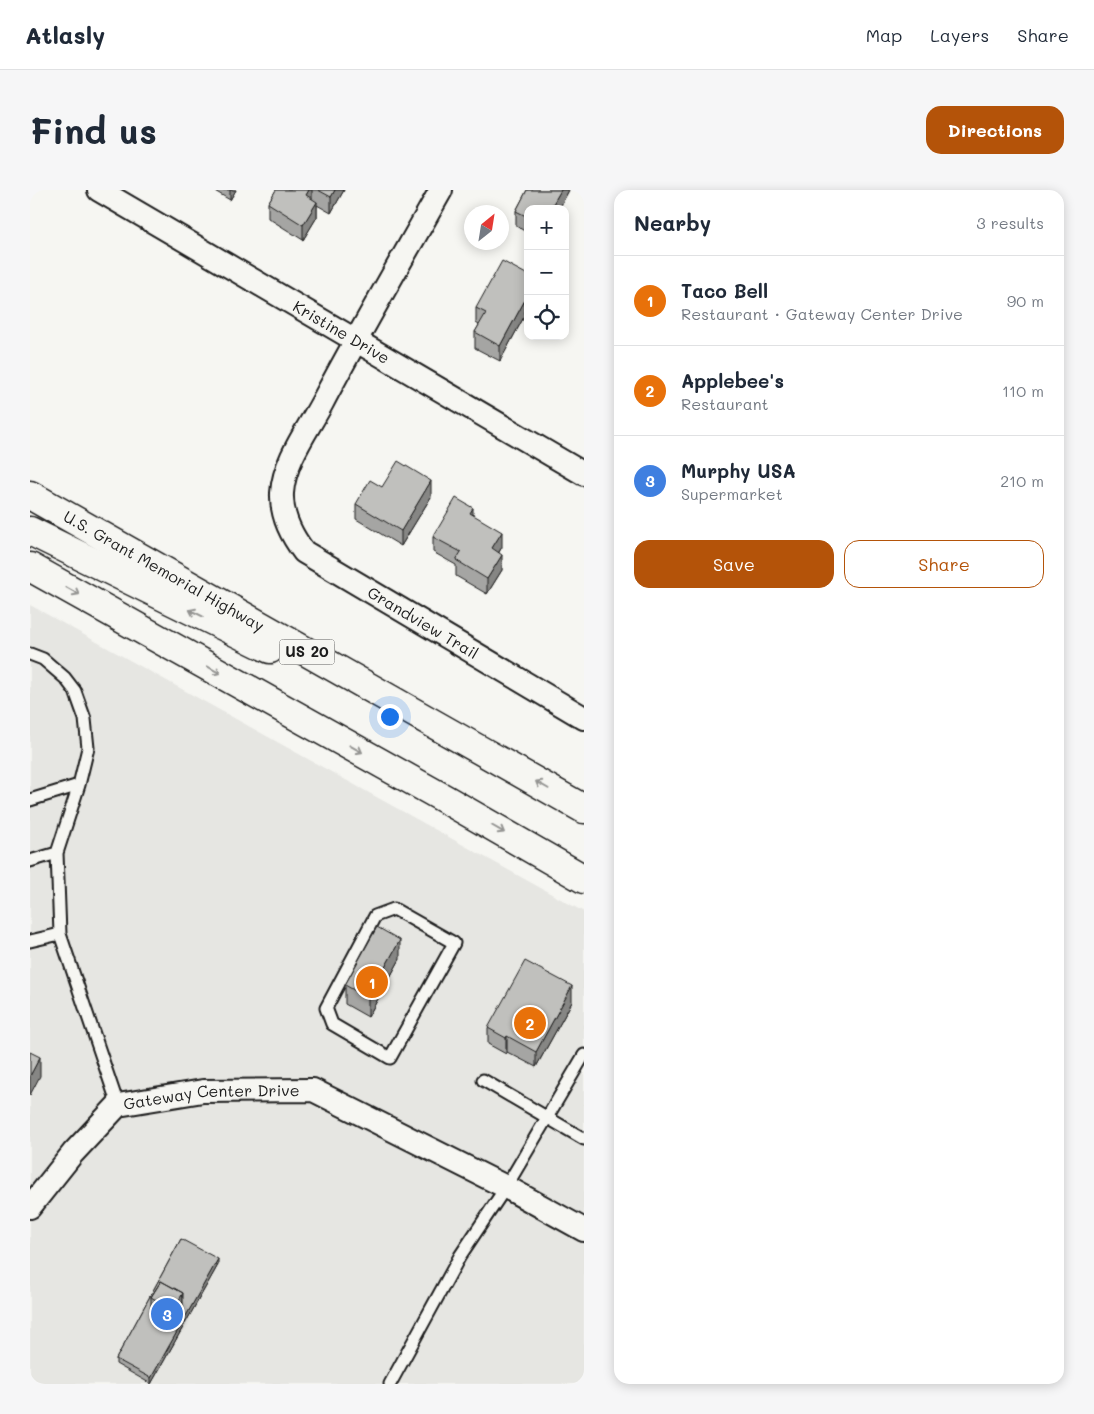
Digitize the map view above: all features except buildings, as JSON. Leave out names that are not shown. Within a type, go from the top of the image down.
[{"type":"main road","name":"U.S. Grant Memorial Highway","points":[[30,495],[584,809]]},
{"type":"main road","points":[[30,531],[259,645],[369,687]]},
{"type":"main road","points":[[30,567],[584,879]]},
{"type":"street","name":"Kristine Drive","points":[[100,190],[584,474]]},
{"type":"street","name":"Grandview Trail","points":[[441,190],[356,340],[288,466],[282,492],[283,510],[292,537],[304,552],[584,718]]},
{"type":"street","name":"Gateway Center Drive","points":[[30,1207],[73,1153],[118,1105],[203,1090],[313,1090],[506,1187],[584,1230]]},
{"type":"lane","points":[[30,654],[43,660],[65,678],[75,691],[85,719],[88,748],[79,785],[57,853],[60,934],[118,1105]]},
{"type":"lane","points":[[30,800],[79,785]]},
{"type":"lane","points":[[30,861],[57,853]]},
{"type":"lane","points":[[394,909],[454,943],[390,1058],[332,1024],[326,1008],[375,916],[394,909]]},
{"type":"lane","points":[[30,941],[60,934]]},
{"type":"lane","points":[[390,1384],[460,1256],[506,1187],[584,1055]]},
{"type":"lane","points":[[482,1080],[584,1139]]},
{"type":"shaded area","points":[[30,605],[584,912],[584,1384],[30,1384]]},
{"type":"place","name":"Taco Bell","points":[[372,982]]},
{"type":"place","name":"Applebee's","points":[[530,1023]]},
{"type":"place","name":"Murphy USA","points":[[167,1314]]}]
